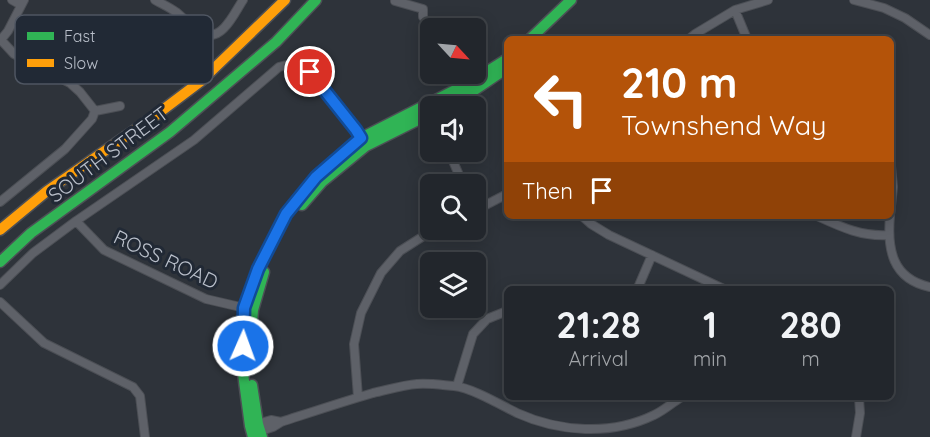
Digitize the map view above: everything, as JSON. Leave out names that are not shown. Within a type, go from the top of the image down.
[{"type":"main road","name":"SOUTH STREET","points":[[213,69],[285,0]]},
{"type":"main road","name":"SOUTH STREET","points":[[0,262],[31,232],[170,132],[276,42],[316,0]]},
{"type":"main road","points":[[533,36],[571,0]]},
{"type":"main road","points":[[542,36],[579,0]]},
{"type":"main road","points":[[486,72],[504,61]]},
{"type":"main road","points":[[486,76],[504,69]]},
{"type":"main road","name":"SOUTH STREET","points":[[0,230],[47,191],[197,84]]},
{"type":"main road","points":[[449,96],[467,84]]},
{"type":"main road","points":[[455,96],[468,84]]},
{"type":"main road","points":[[256,431],[249,367],[248,309],[290,219],[322,182],[363,142],[420,113]]},
{"type":"street","points":[[12,0],[22,2]]},
{"type":"street","points":[[155,0],[179,15]]},
{"type":"street","points":[[213,34],[223,30],[243,0]]},
{"type":"street","points":[[424,18],[423,9],[426,0]]},
{"type":"street","points":[[693,36],[735,10],[768,0]]},
{"type":"street","points":[[854,0],[884,8],[905,18],[930,35]]},
{"type":"street","points":[[395,1],[423,9]]},
{"type":"street","points":[[735,10],[746,36]]},
{"type":"street","points":[[15,16],[8,31],[0,40],[15,55]]},
{"type":"street","points":[[0,285],[33,253],[194,140],[279,67],[287,64],[301,65],[310,72],[363,142]]},
{"type":"street","points":[[71,84],[95,111]]},
{"type":"street","points":[[95,111],[120,106]]},
{"type":"street","points":[[0,202],[65,149],[92,119],[95,111]]},
{"type":"street","points":[[486,205],[504,196]]},
{"type":"street","points":[[585,219],[609,235],[718,286]]},
{"type":"street","points":[[824,219],[858,233],[873,236],[889,235]]},
{"type":"street","points":[[890,219],[890,249],[895,263],[904,275],[916,283],[930,287]]},
{"type":"street","name":"ROSS ROAD","points":[[76,221],[104,250],[206,299],[248,309]]},
{"type":"street","points":[[358,397],[354,345],[361,313],[381,273],[400,251],[420,238]]},
{"type":"street","points":[[639,286],[652,255]]},
{"type":"street","points":[[0,302],[44,343],[133,387],[140,396],[145,437]]},
{"type":"street","points":[[457,386],[473,334],[487,319],[504,312]]},
{"type":"street","points":[[256,431],[271,420],[281,422],[358,397],[418,384],[457,386],[527,417],[578,429],[600,429],[626,425],[654,415],[677,400]]},
{"type":"street","points":[[856,437],[860,413],[859,400]]},
{"type":"traffic: fast","points":[[0,262],[31,233],[170,132],[276,42],[316,0]]},
{"type":"traffic: fast","points":[[533,36],[571,0]]},
{"type":"traffic: fast","points":[[253,437],[242,366],[244,308],[258,269],[286,214],[316,177],[361,138],[469,83],[504,61]]},
{"type":"traffic: fast","points":[[464,96],[504,70]]},
{"type":"traffic: fast","points":[[302,205],[322,182],[366,146],[420,119]]},
{"type":"traffic: fast","points":[[249,366],[253,310],[264,272]]},
{"type":"traffic: fast","points":[[252,385],[262,437]]},
{"type":"traffic: slow","points":[[213,69],[285,0]]},
{"type":"traffic: slow","points":[[0,230],[47,191],[197,84]]},
{"type":"route","points":[[243,346],[244,308],[258,269],[286,214],[316,177],[361,138],[310,72]]}]
